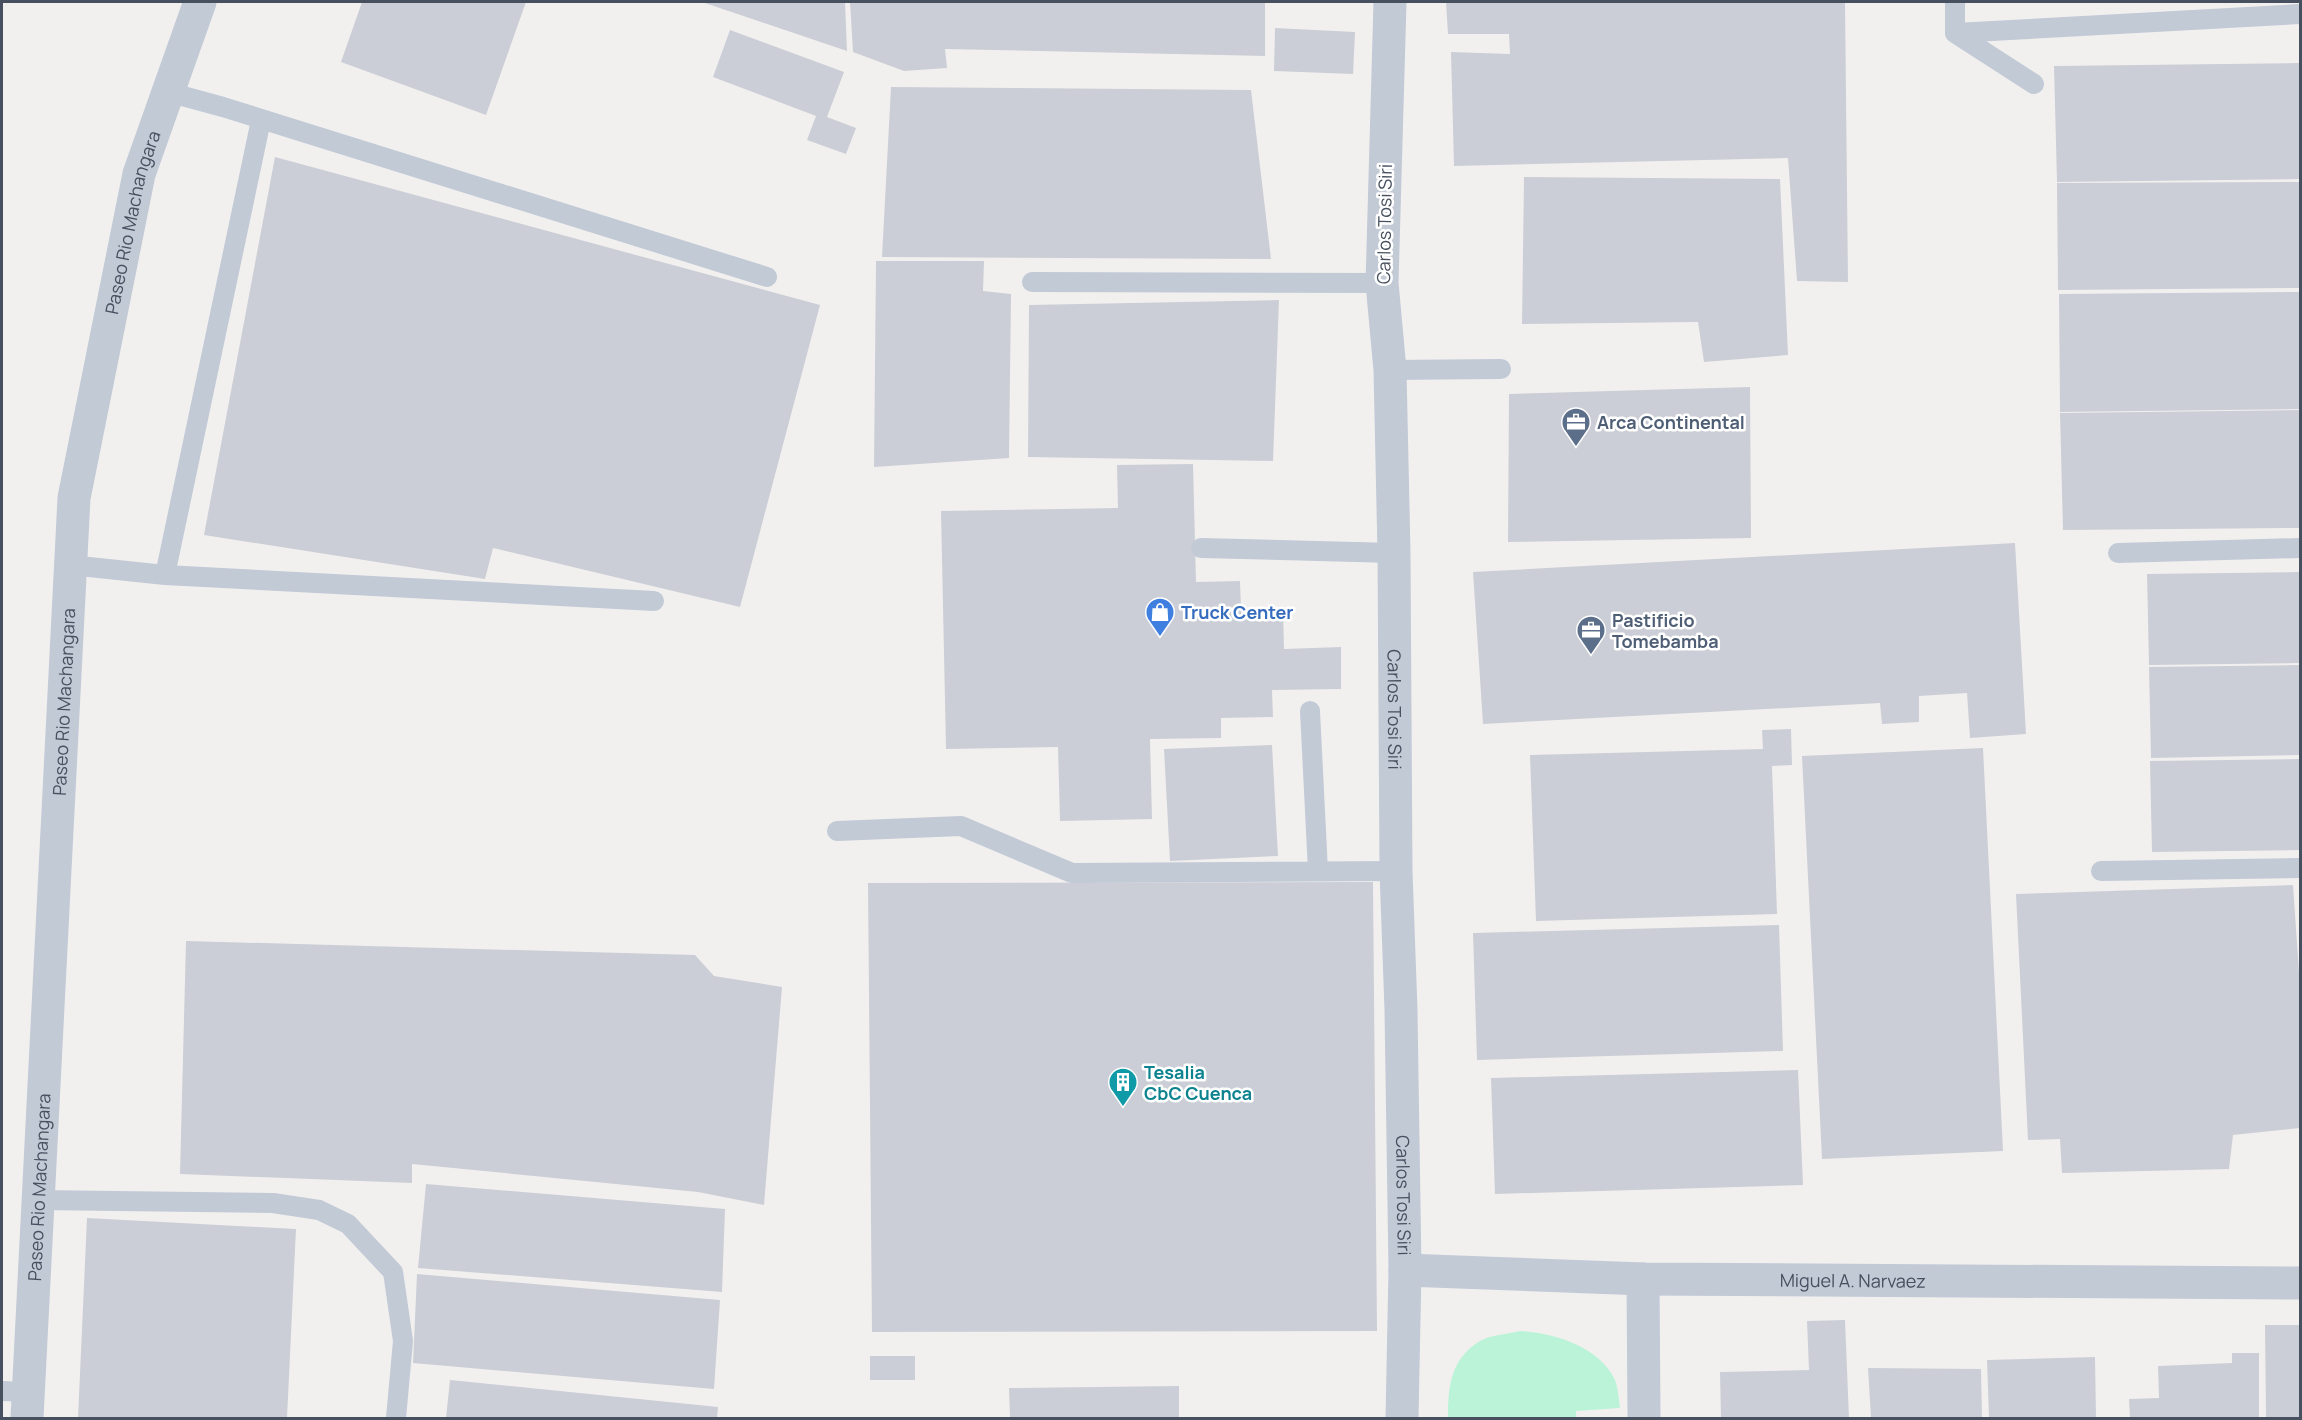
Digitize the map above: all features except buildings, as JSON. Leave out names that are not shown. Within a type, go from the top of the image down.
[{"type":"street","name":"Paseo Rio Machangara","points":[[19,1401],[38,1200],[74,498],[137,185],[200,2]]},
{"type":"street","name":"Carlos Tosi Siri","points":[[1390,2],[1382,283],[1390,370],[1394,553],[1396,871],[1401,1010],[1405,1270],[1402,1419]]},
{"type":"street","name":"Miguel A. Narvaez","points":[[1405,1270],[1643,1279],[2301,1283]]},
{"type":"street","points":[[1643,1279],[1644,1419]]},
{"type":"lane","points":[[1955,2],[1955,33]]},
{"type":"lane","points":[[1955,33],[2301,14]]},
{"type":"lane","points":[[1955,33],[2034,84]]},
{"type":"lane","points":[[168,92],[223,107],[767,277]]},
{"type":"lane","points":[[165,575],[261,120]]},
{"type":"lane","points":[[1032,282],[1382,283]]},
{"type":"lane","points":[[1390,370],[1501,369]]},
{"type":"lane","points":[[1201,548],[1394,553]]},
{"type":"lane","points":[[2118,553],[2301,548]]},
{"type":"lane","points":[[70,565],[165,575],[654,602]]},
{"type":"lane","points":[[1310,711],[1318,871]]},
{"type":"lane","points":[[837,831],[961,826],[1072,873],[1396,871]]},
{"type":"lane","points":[[2101,871],[2301,868]]},
{"type":"lane","points":[[38,1200],[273,1203],[319,1210],[348,1224],[393,1272],[403,1341],[396,1419]]},
{"type":"green space","points":[[1520,1331],[1561,1338],[1587,1350],[1598,1358],[1615,1380],[1620,1408],[1576,1411],[1576,1418],[1448,1418],[1450,1385],[1462,1356],[1484,1339]]},
{"type":"place","name":"Arca Continental","points":[[1576,448]]},
{"type":"place","name":"Truck Center","points":[[1160,638]]},
{"type":"place","name":"Pastificio Tomebamba","points":[[1591,656]]},
{"type":"place","name":"Tesalia CbC Cuenca","points":[[1123,1108]]}]
